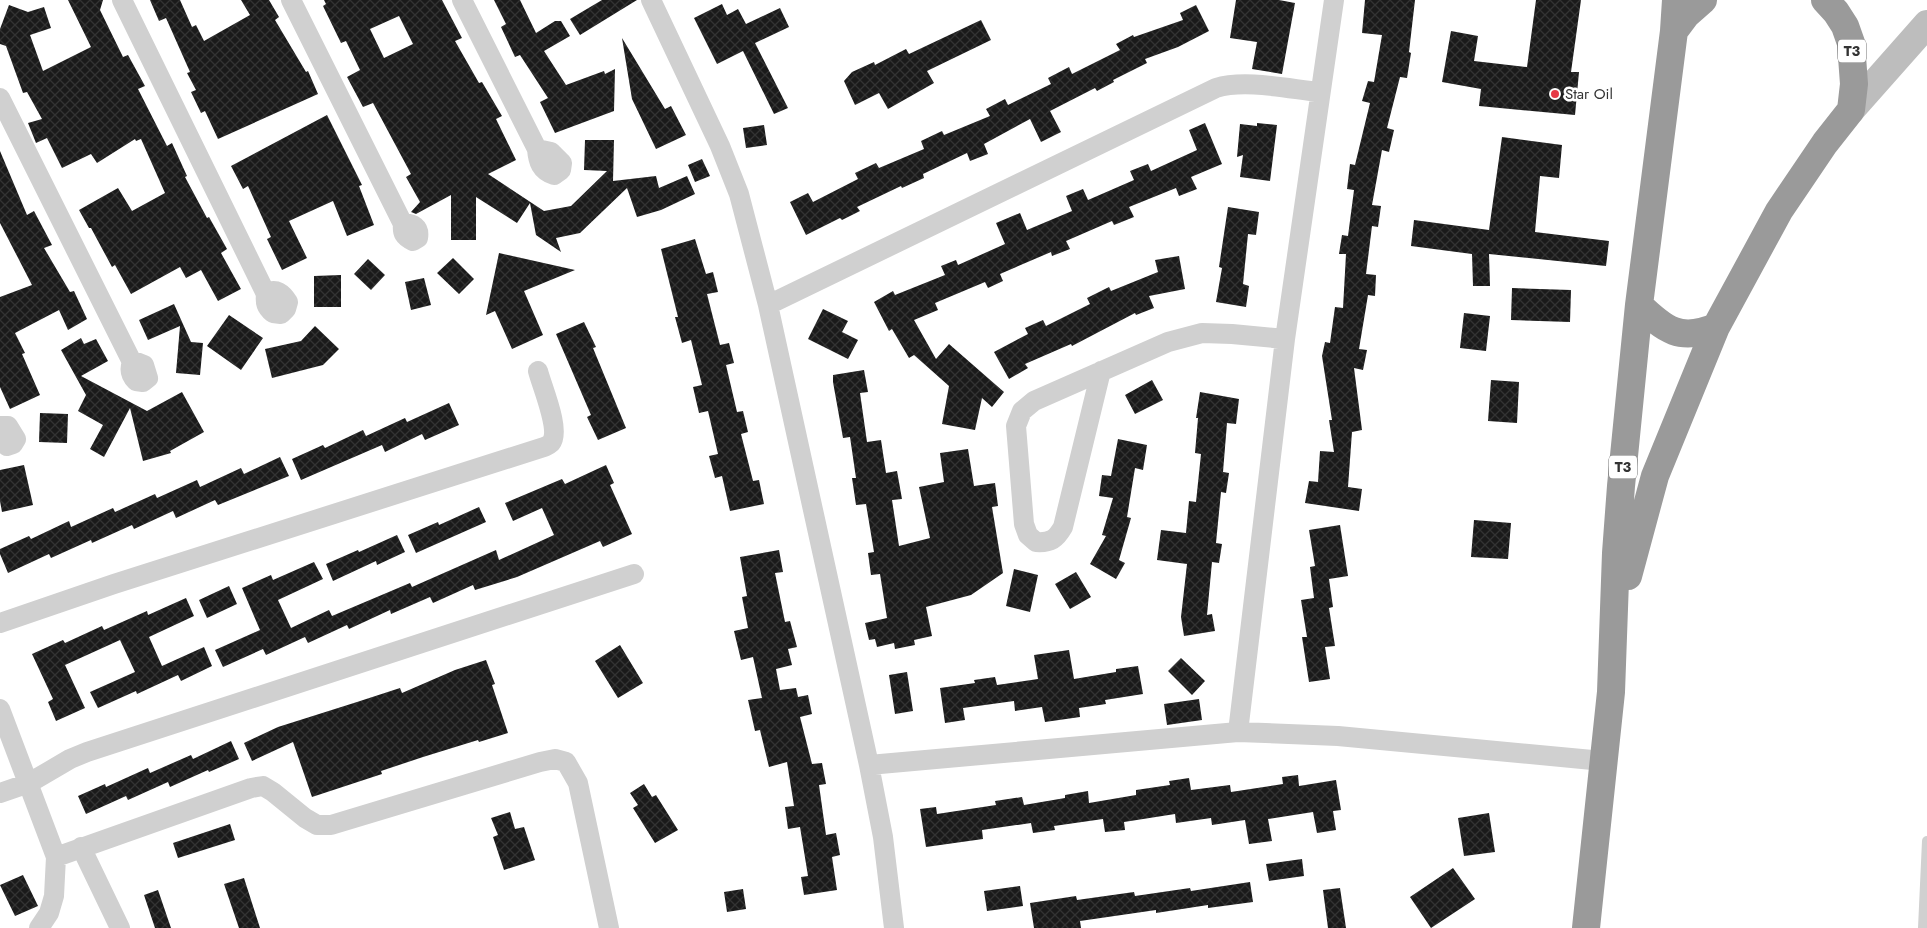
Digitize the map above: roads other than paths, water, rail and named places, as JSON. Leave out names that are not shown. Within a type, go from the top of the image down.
[{"type":"highway","name":"T3","points":[[1586,928],[1611,692],[1616,553],[1621,486],[1639,305],[1674,31],[1676,0]]},
{"type":"highway","points":[[1674,31],[1686,15],[1703,0]]},
{"type":"highway","name":"T3","points":[[1614,630],[1655,476],[1716,327],[1779,211],[1816,156],[1851,110],[1854,84],[1851,43],[1845,26],[1825,0]]},
{"type":"highway","points":[[1639,305],[1661,325],[1675,333],[1690,334],[1716,327]]},
{"type":"main road","points":[[1851,110],[1927,24]]},
{"type":"street","points":[[122,0],[266,294]]},
{"type":"street","points":[[291,0],[403,224]]},
{"type":"street","points":[[462,0],[537,149]]},
{"type":"street","points":[[651,0],[720,146],[733,178],[768,304],[870,765],[883,837],[894,928]]},
{"type":"street","points":[[1238,732],[1285,339],[1334,0]]},
{"type":"street","points":[[768,304],[1216,88],[1229,84],[1243,84],[1320,92]]},
{"type":"street","points":[[0,98],[132,362]]},
{"type":"street","points":[[1101,371],[1063,527],[1056,538],[1047,543],[1036,542],[1028,535],[1024,524],[1016,426],[1022,411],[1034,401],[1101,371],[1168,342],[1202,333],[1285,339]]},
{"type":"street","points":[[0,623],[114,584],[544,448],[551,443],[554,434],[554,424],[538,371]]},
{"type":"street","points":[[0,426],[8,426],[16,438],[13,444],[7,446],[0,441]]},
{"type":"street","points":[[0,793],[28,783],[70,759],[87,752],[634,574]]},
{"type":"street","points":[[0,709],[56,857],[54,896],[49,913],[39,928]]},
{"type":"street","points":[[870,765],[1238,732],[1338,736],[1603,760]]},
{"type":"street","points":[[56,857],[252,788],[263,786],[311,822],[317,825],[331,825],[555,759],[566,762],[578,783],[609,928]]},
{"type":"street","points":[[81,847],[120,928]]},
{"type":"lane","points":[[1923,928],[1927,841]]},
{"type":"place","name":"Star Oil","points":[[1555,94]]}]
